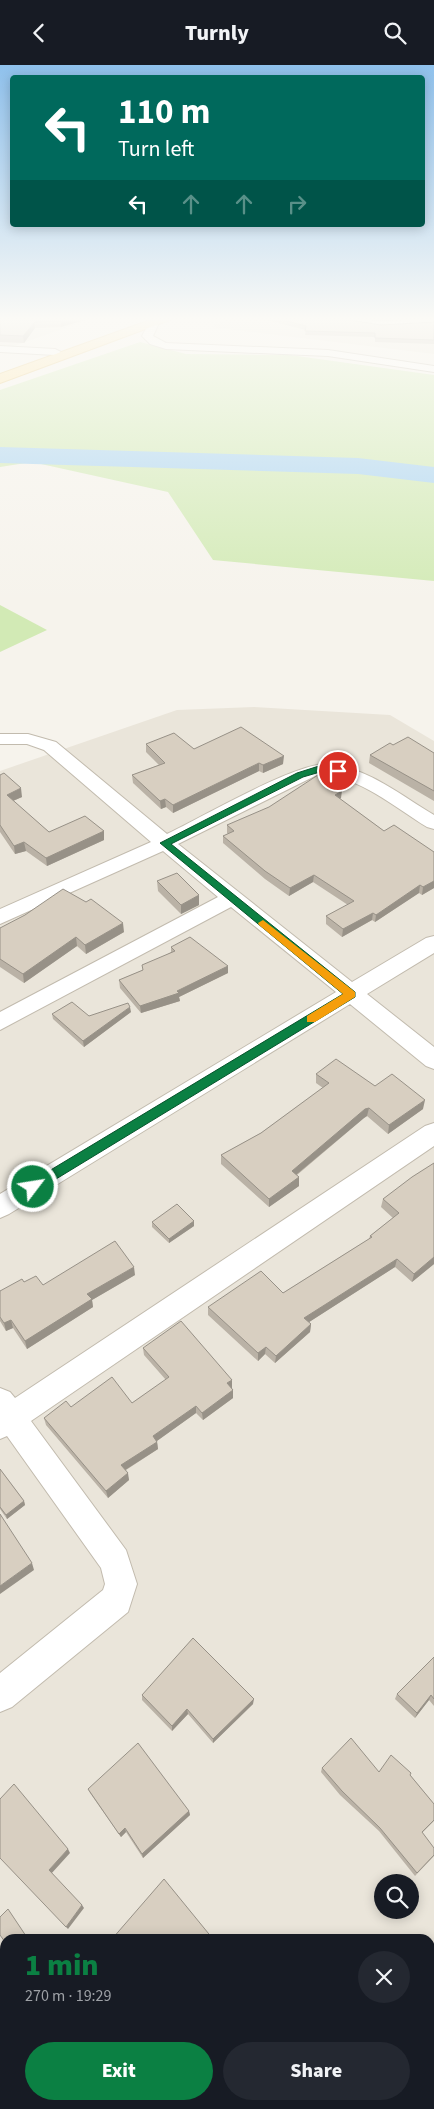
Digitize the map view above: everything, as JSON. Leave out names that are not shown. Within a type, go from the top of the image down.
[{"type":"street","points":[[0,739],[28,739],[50,746],[232,898],[434,1060]]},
{"type":"street","points":[[0,917],[165,843],[300,775],[319,769],[338,771],[356,776],[434,823]]},
{"type":"street","points":[[0,1022],[232,898]]},
{"type":"street","points":[[0,1207],[434,943]]},
{"type":"street","points":[[0,1695],[116,1600],[121,1585],[115,1561],[4,1415],[434,1133]]},
{"type":"shaded area","points":[[254,707],[390,715],[434,741],[434,1934],[0,1934],[0,771],[177,710]]},
{"type":"green space","points":[[0,413],[434,413],[434,581],[213,560],[168,492],[32,462],[0,467]]},
{"type":"green space","points":[[0,605],[47,630],[0,652]]},
{"type":"building","points":[[241,727],[284,756],[263,765],[259,763],[173,805],[165,799],[160,801],[132,775],[165,763],[146,744],[174,733],[194,749]]},
{"type":"building","points":[[408,737],[434,753],[434,791],[370,755],[390,743],[393,745]]},
{"type":"building","points":[[4,773],[21,788],[7,795],[49,832],[85,816],[104,831],[46,858],[24,842],[14,846],[0,825],[0,775]]},
{"type":"building","points":[[318,775],[342,791],[335,795],[384,831],[394,825],[434,852],[434,881],[423,887],[420,885],[376,915],[373,913],[343,929],[326,916],[354,901],[314,875],[290,888],[265,871],[223,836],[234,831],[227,825],[269,807]]},
{"type":"building","points":[[177,873],[199,895],[181,905],[157,881]]},
{"type":"building","points":[[63,889],[86,902],[91,899],[123,923],[85,945],[76,937],[23,974],[0,959],[0,928],[25,915]]},
{"type":"building","points":[[190,937],[228,966],[177,991],[179,993],[140,1006],[119,980],[143,970],[142,965],[175,951],[171,947]]},
{"type":"building","points":[[72,1002],[89,1016],[128,1003],[130,1007],[83,1041],[52,1014]]},
{"type":"building","points":[[336,1059],[375,1086],[392,1074],[425,1100],[389,1125],[369,1108],[365,1109],[292,1171],[299,1177],[269,1199],[221,1155],[261,1133],[329,1083],[316,1074]]},
{"type":"building","points":[[434,1163],[434,1257],[414,1274],[397,1259],[304,1318],[311,1324],[276,1356],[266,1347],[258,1353],[208,1307],[261,1271],[283,1293],[372,1237],[370,1236],[399,1213],[383,1199]]},
{"type":"building","points":[[177,1204],[194,1221],[169,1239],[152,1222]]},
{"type":"building","points":[[115,1241],[134,1267],[87,1294],[92,1299],[25,1341],[11,1320],[4,1323],[0,1317],[0,1291],[22,1279],[24,1282],[36,1276],[43,1285]]},
{"type":"building","points":[[181,1321],[232,1380],[227,1383],[233,1390],[202,1413],[196,1406],[153,1436],[157,1442],[121,1465],[128,1473],[106,1491],[44,1418],[66,1401],[71,1407],[112,1377],[132,1403],[169,1377],[143,1348]]},
{"type":"building","points":[[0,1469],[24,1501],[6,1515],[0,1507]]},
{"type":"building","points":[[0,1514],[32,1563],[0,1586]]},
{"type":"building","points":[[193,1638],[254,1699],[213,1739],[187,1709],[172,1726],[142,1695]]},
{"type":"building","points":[[434,1657],[434,1699],[431,1695],[417,1713],[397,1694]]},
{"type":"building","points":[[351,1738],[379,1772],[391,1755],[411,1773],[410,1775],[434,1804],[434,1820],[422,1832],[434,1848],[434,1855],[417,1873],[380,1828],[342,1791],[322,1768]]},
{"type":"building","points":[[138,1743],[189,1811],[142,1854],[125,1828],[119,1834],[88,1789]]},
{"type":"building","points":[[14,1784],[68,1849],[49,1870],[82,1905],[66,1927],[0,1858],[0,1799]]},
{"type":"building","points":[[164,1879],[209,1934],[116,1934]]},
{"type":"building","points":[[8,1909],[25,1934],[0,1934],[0,1917]]},
{"type":"waterway","points":[[0,455],[358,466],[434,475]]},
{"type":"slow traffic","points":[[263,923],[351,995],[311,1019]]},
{"type":"route","points":[[33,1187],[351,995],[165,843],[300,775],[319,769],[338,771]]}]
